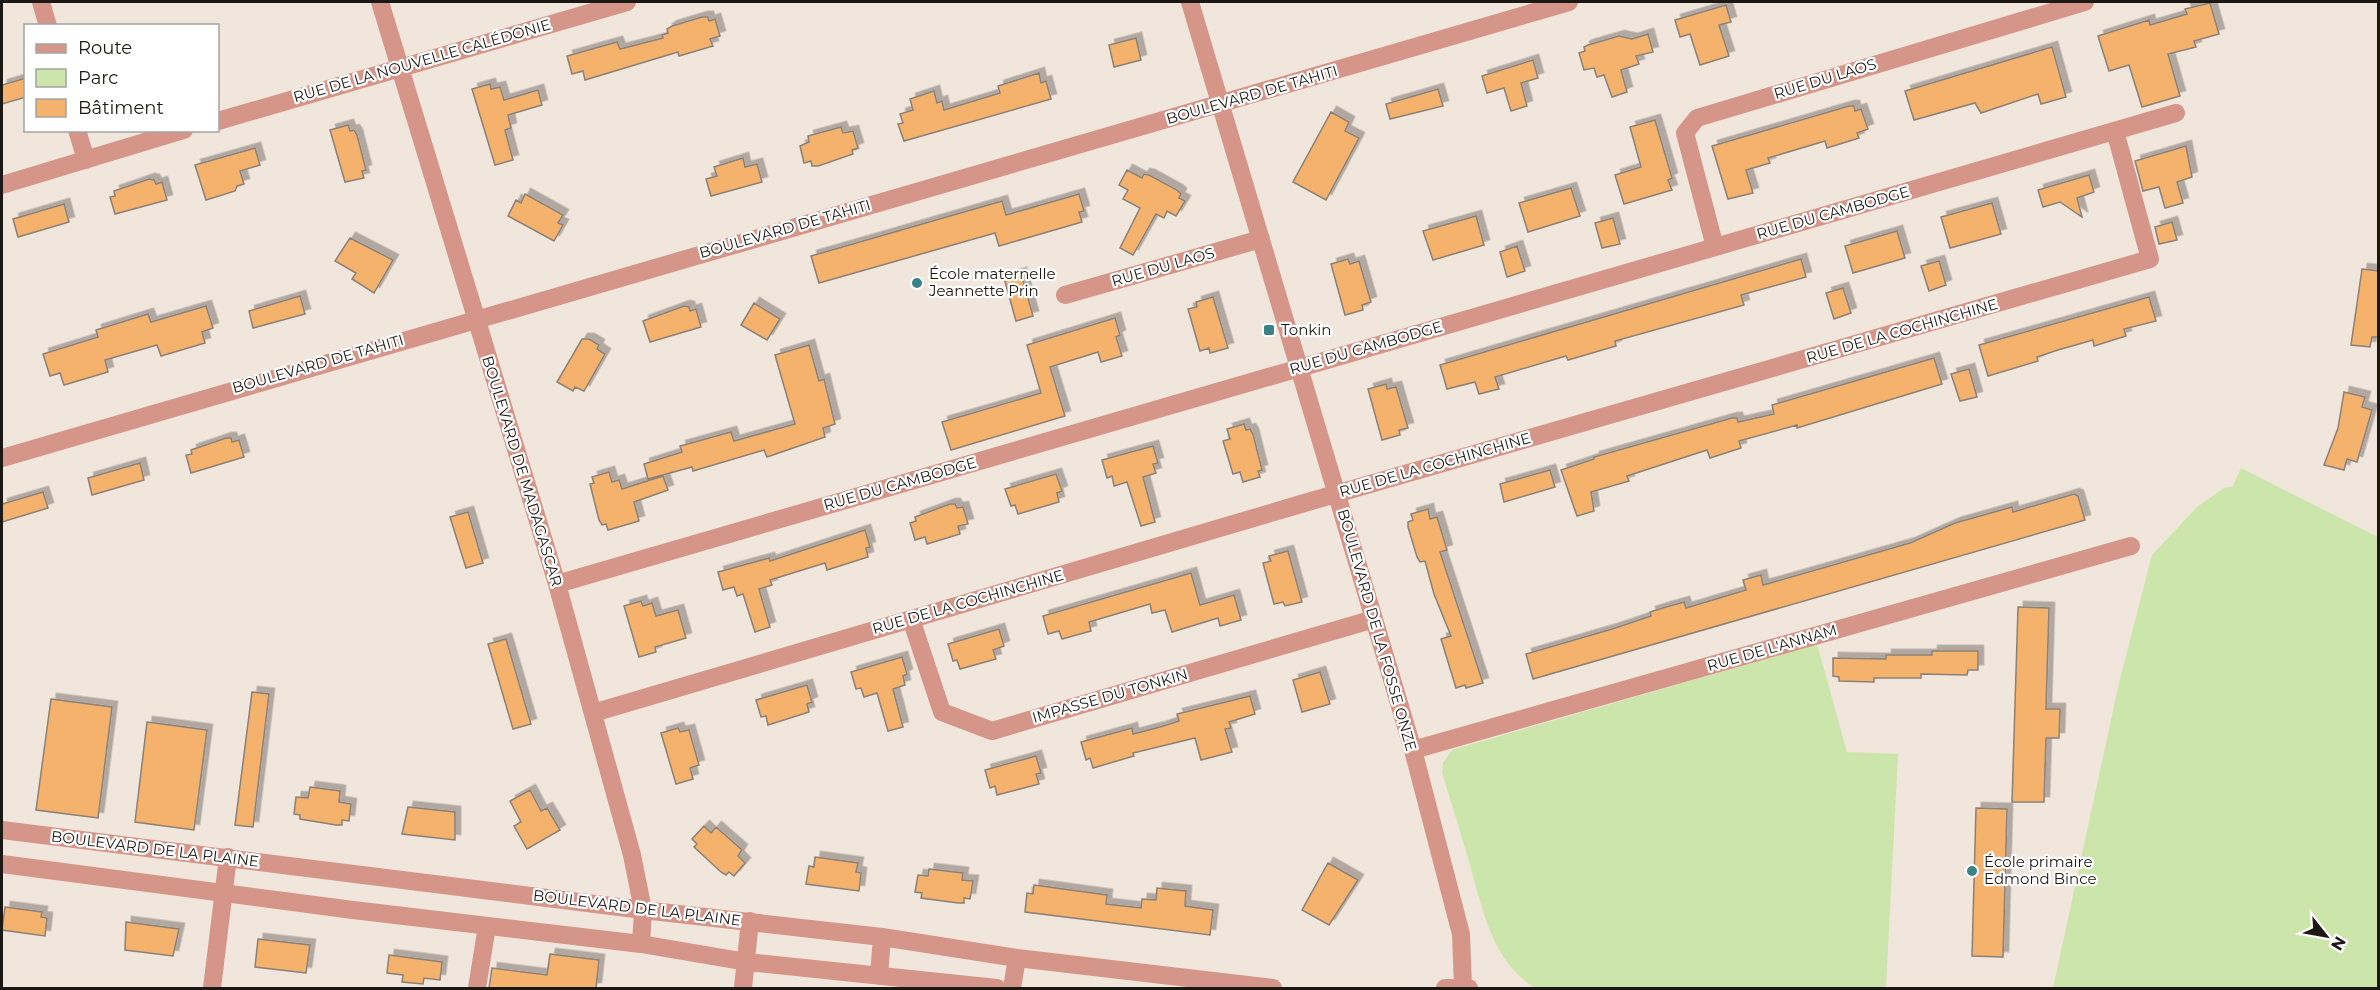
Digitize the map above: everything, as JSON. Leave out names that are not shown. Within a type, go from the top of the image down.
[{"type":"street","points":[[41,2],[47,24]]},
{"type":"street","name":"BOULEVARD DE MADAGASCAR","points":[[381,2],[557,584],[593,713],[632,855],[643,910],[641,944]]},
{"type":"street","name":"RUE DE LA NOUVELLE CALÉDONIE","points":[[219,121],[627,2]]},
{"type":"street","name":"BOULEVARD DE LA FOSSE ONZE","points":[[1190,2],[1413,750],[1461,934],[1459,988]]},
{"type":"street","name":"BOULEVARD DE TAHITI","points":[[2,458],[476,318],[1569,2]]},
{"type":"street","name":"RUE DU LAOS","points":[[1716,247],[1685,133],[1696,118],[2084,2]]},
{"type":"street","name":"RUE DU CAMBODGE","points":[[557,584],[2176,113]]},
{"type":"street","name":"RUE DE LA COCHINCHINE","points":[[593,713],[1337,494],[2150,259],[2115,131]]},
{"type":"street","points":[[79,132],[86,160]]},
{"type":"street","points":[[2,184],[177,132]]},
{"type":"street","name":"RUE DU LAOS","points":[[1065,295],[1261,239]]},
{"type":"street","name":"RUE DE L'ANNAM","points":[[1413,750],[2131,546]]},
{"type":"street","name":"IMPASSE DU TONKIN","points":[[911,619],[942,712],[992,731],[1374,619]]},
{"type":"street","name":"BOULEVARD DE LA PLAINE","points":[[2,830],[643,910],[882,937],[1146,980],[1273,988]]},
{"type":"street","points":[[212,988],[228,857]]},
{"type":"street","points":[[2,864],[641,944],[747,962],[997,988]]},
{"type":"street","points":[[743,988],[750,921]]},
{"type":"street","points":[[477,988],[487,926]]},
{"type":"street","points":[[879,976],[882,937]]},
{"type":"street","points":[[1012,988],[1017,958]]},
{"type":"green space","points":[[2241,468],[2378,537],[2378,988],[2053,988],[2119,683],[2152,555],[2197,507],[2224,488],[2233,486]]},
{"type":"green space","points":[[1817,644],[1847,752],[1898,754],[1886,988],[1535,988],[1520,977],[1499,949],[1485,917],[1442,773],[1443,763],[1452,750]]},
{"type":"building","points":[[2210,3],[2219,34],[2194,41],[2196,47],[2168,54],[2180,96],[2142,107],[2129,65],[2109,71],[2098,36],[2149,20],[2150,25],[2187,14],[2185,9]]},
{"type":"building","points":[[1726,5],[1731,22],[1719,25],[1729,56],[1700,65],[1690,34],[1680,37],[1675,20]]},
{"type":"building","points":[[708,17],[709,21],[715,19],[720,36],[710,39],[713,46],[679,56],[678,52],[585,80],[583,71],[572,74],[567,56],[617,42],[620,49],[663,38],[662,35],[668,33],[667,29],[672,26]]},
{"type":"building","points":[[1648,34],[1653,52],[1636,56],[1639,64],[1621,70],[1627,92],[1612,97],[1604,75],[1597,77],[1594,68],[1584,70],[1579,53],[1585,51],[1584,47],[1619,36],[1632,39]]},
{"type":"building","points":[[1136,38],[1141,60],[1114,67],[1109,45]]},
{"type":"building","points":[[2052,47],[2066,97],[2041,104],[2038,94],[1981,113],[1975,103],[1914,120],[1905,91]]},
{"type":"building","points":[[1533,60],[1538,78],[1521,83],[1527,106],[1511,111],[1504,88],[1487,93],[1482,76]]},
{"type":"building","points":[[1039,73],[1041,83],[1046,81],[1051,99],[904,141],[898,124],[903,123],[900,114],[913,110],[910,99],[934,91],[937,103],[942,101],[944,110],[1000,93],[998,86]]},
{"type":"building","points":[[24,79],[24,98],[2,104],[2,85]]},
{"type":"building","points":[[490,84],[491,89],[500,87],[504,100],[538,90],[542,105],[508,115],[511,128],[505,130],[513,160],[495,165],[472,89]]},
{"type":"building","points":[[1438,89],[1443,106],[1390,119],[1386,104]]},
{"type":"building","points":[[1854,106],[1855,111],[1861,109],[1868,129],[1857,133],[1859,138],[1827,148],[1825,141],[1768,158],[1770,163],[1746,170],[1753,193],[1728,199],[1712,146]]},
{"type":"building","points":[[1331,112],[1349,122],[1345,131],[1359,138],[1326,200],[1293,182]]},
{"type":"building","points":[[1655,120],[1672,178],[1668,180],[1672,190],[1624,204],[1615,175],[1641,167],[1630,127]]},
{"type":"building","points":[[348,125],[350,131],[354,130],[357,135],[366,170],[362,171],[364,178],[345,182],[330,130]]},
{"type":"building","points":[[841,127],[843,133],[853,131],[858,148],[852,150],[853,154],[818,166],[812,166],[811,161],[804,163],[800,146],[809,142],[808,136]]},
{"type":"building","points":[[2186,146],[2192,177],[2177,182],[2183,203],[2165,208],[2159,187],[2143,191],[2135,161]]},
{"type":"building","points":[[255,148],[260,165],[240,171],[244,184],[237,186],[235,191],[206,200],[195,165]]},
{"type":"building","points":[[743,158],[745,167],[757,164],[762,182],[711,196],[706,179],[717,176],[714,167]]},
{"type":"building","points":[[1127,170],[1142,178],[1144,174],[1149,175],[1177,190],[1181,194],[1179,198],[1185,201],[1176,216],[1167,211],[1164,218],[1156,214],[1133,255],[1120,248],[1140,208],[1123,199],[1128,190],[1119,185]]},
{"type":"building","points":[[2089,175],[2094,192],[2077,198],[2082,217],[2060,202],[2043,207],[2038,190]]},
{"type":"building","points":[[149,179],[154,180],[156,184],[162,182],[167,200],[115,214],[110,197],[115,196],[114,191]]},
{"type":"building","points":[[1571,188],[1580,216],[1528,232],[1519,203]]},
{"type":"building","points":[[525,194],[563,215],[558,223],[563,225],[554,241],[508,216],[516,200],[521,203]]},
{"type":"building","points":[[1079,194],[1084,211],[1079,212],[1082,222],[999,246],[995,233],[819,283],[811,256],[1002,201],[1006,215]]},
{"type":"building","points":[[1992,203],[2001,234],[1950,248],[1941,217]]},
{"type":"building","points":[[64,204],[69,222],[18,237],[13,219]]},
{"type":"building","points":[[1476,216],[1484,245],[1433,260],[1423,231]]},
{"type":"building","points":[[1613,218],[1620,244],[1602,248],[1595,223]]},
{"type":"building","points":[[2172,222],[2177,240],[2159,244],[2155,227]]},
{"type":"building","points":[[1897,231],[1905,258],[1853,273],[1845,246]]},
{"type":"building","points":[[350,238],[393,260],[374,293],[352,279],[356,273],[335,261]]},
{"type":"building","points":[[1517,246],[1525,271],[1507,277],[1500,252]]},
{"type":"building","points":[[1348,259],[1350,264],[1359,261],[1371,302],[1362,305],[1363,310],[1345,315],[1331,264]]},
{"type":"building","points":[[1801,259],[1806,277],[1741,295],[1744,305],[1615,341],[1616,346],[1568,360],[1566,356],[1495,377],[1499,389],[1479,394],[1475,382],[1447,389],[1440,365]]},
{"type":"building","points":[[1939,261],[1946,285],[1929,291],[1921,266]]},
{"type":"building","points":[[2362,269],[2379,271],[2379,337],[2372,337],[2370,347],[2351,345]]},
{"type":"building","points":[[1021,273],[1033,316],[1016,321],[1004,278]]},
{"type":"building","points":[[1843,288],[1851,313],[1834,319],[1826,293]]},
{"type":"building","points":[[300,296],[305,314],[253,328],[249,311]]},
{"type":"building","points":[[1213,297],[1228,348],[1210,353],[1209,348],[1200,351],[1188,309],[1197,307],[1196,302]]},
{"type":"building","points":[[2149,297],[2156,321],[2124,329],[2126,336],[2094,346],[2093,340],[2058,350],[2037,357],[2038,361],[1988,376],[1979,345]]},
{"type":"building","points":[[754,303],[780,319],[767,340],[741,325]]},
{"type":"building","points":[[206,306],[213,328],[202,332],[205,343],[161,356],[157,345],[105,360],[108,372],[64,385],[60,373],[50,376],[43,354],[98,337],[96,330],[148,314],[151,322]]},
{"type":"building","points":[[684,306],[689,307],[690,311],[696,309],[701,327],[650,342],[643,321]]},
{"type":"building","points":[[1115,318],[1120,335],[1116,337],[1122,356],[1101,362],[1098,352],[1050,367],[1065,416],[951,450],[942,422],[1041,393],[1027,345]]},
{"type":"building","points":[[582,339],[589,339],[599,345],[597,349],[605,354],[584,391],[575,387],[573,391],[557,382]]},
{"type":"building","points":[[809,345],[819,381],[824,379],[835,424],[823,428],[825,437],[767,457],[764,450],[693,471],[692,467],[648,479],[644,464],[682,452],[680,446],[731,432],[734,441],[795,424],[775,355]]},
{"type":"building","points":[[1934,358],[1942,384],[1797,428],[1797,425],[1739,441],[1741,448],[1710,458],[1707,450],[1627,476],[1629,481],[1591,492],[1594,511],[1577,516],[1561,470],[1594,459],[1594,457],[1732,418],[1737,418],[1738,422],[1774,414],[1772,405]]},
{"type":"building","points":[[1969,369],[1977,397],[1960,401],[1951,374]]},
{"type":"building","points":[[1386,384],[1387,389],[1396,387],[1408,428],[1399,430],[1400,435],[1382,440],[1368,389]]},
{"type":"building","points":[[2344,392],[2365,397],[2362,407],[2372,410],[2357,462],[2347,459],[2344,470],[2324,465],[2338,428]]},
{"type":"building","points":[[1244,424],[1246,430],[1250,429],[1253,434],[1262,470],[1258,471],[1260,477],[1243,482],[1240,472],[1233,474],[1223,441],[1230,439],[1227,429]]},
{"type":"building","points":[[231,438],[232,442],[239,440],[244,457],[191,473],[186,455],[192,454],[191,450]]},
{"type":"building","points":[[1153,446],[1158,463],[1153,464],[1156,473],[1143,477],[1155,522],[1141,526],[1127,482],[1114,486],[1112,476],[1107,478],[1102,460]]},
{"type":"building","points":[[140,463],[144,480],[92,495],[88,478]]},
{"type":"building","points":[[1550,470],[1555,487],[1504,502],[1500,484]]},
{"type":"building","points":[[609,472],[612,482],[619,480],[622,489],[663,476],[668,490],[634,502],[639,521],[608,530],[606,524],[602,525],[599,520],[590,484],[594,483],[592,477]]},
{"type":"building","points":[[1056,474],[1062,491],[1057,493],[1059,502],[1018,514],[1015,505],[1011,506],[1005,489]]},
{"type":"building","points":[[43,492],[48,508],[2,522],[2,504]]},
{"type":"building","points":[[2074,494],[2078,496],[2085,520],[1533,679],[1526,654],[1651,616],[1650,612],[1666,607],[1684,602],[1686,608],[1746,590],[1743,580],[1761,575],[1763,585],[1910,543],[1955,523],[2012,507],[2013,512]]},
{"type":"building","points":[[955,504],[957,508],[963,507],[968,524],[958,526],[960,534],[927,544],[925,537],[915,540],[910,523],[916,521],[915,517]]},
{"type":"building","points":[[1428,509],[1430,519],[1437,517],[1447,550],[1440,552],[1483,683],[1466,688],[1465,685],[1456,688],[1441,639],[1451,636],[1434,594],[1425,561],[1420,562],[1417,557],[1408,527],[1408,522],[1413,520],[1411,514]]},
{"type":"building","points":[[468,512],[483,563],[466,568],[450,517]]},
{"type":"building","points":[[865,530],[870,547],[866,548],[868,557],[827,570],[825,563],[770,580],[772,585],[759,589],[770,627],[755,632],[743,594],[737,596],[734,587],[723,590],[718,572],[769,558],[770,561]]},
{"type":"building","points":[[1288,551],[1302,602],[1285,606],[1283,602],[1274,604],[1263,563],[1271,561],[1269,556]]},
{"type":"building","points":[[1191,573],[1200,605],[1234,595],[1241,620],[1220,626],[1218,618],[1172,632],[1165,610],[1152,613],[1150,604],[1089,622],[1091,631],[1062,639],[1059,631],[1048,634],[1043,616]]},
{"type":"building","points":[[641,601],[643,606],[652,603],[656,616],[678,610],[686,638],[655,647],[656,652],[639,657],[624,606]]},
{"type":"building","points":[[2018,607],[2049,608],[2046,709],[2060,709],[2059,738],[2046,738],[2044,802],[2012,802]]},
{"type":"building","points":[[999,629],[1004,646],[993,650],[996,659],[960,669],[957,660],[953,661],[948,644]]},
{"type":"building","points":[[506,639],[531,724],[513,729],[488,644]]},
{"type":"building","points":[[1932,651],[1978,651],[1978,670],[1968,670],[1967,675],[1921,674],[1921,678],[1874,678],[1874,682],[1839,681],[1839,677],[1833,676],[1833,658],[1886,659],[1886,655],[1932,655]]},
{"type":"building","points":[[902,657],[907,674],[903,676],[905,685],[893,689],[903,727],[888,731],[877,693],[864,697],[861,688],[856,689],[851,672]]},
{"type":"building","points":[[1320,672],[1330,704],[1302,712],[1293,680]]},
{"type":"building","points":[[807,685],[812,702],[807,704],[809,712],[768,725],[766,716],[761,717],[756,700]]},
{"type":"building","points":[[252,692],[269,694],[253,827],[235,825]]},
{"type":"building","points":[[1250,696],[1255,714],[1229,722],[1231,728],[1225,729],[1232,752],[1201,760],[1195,738],[1133,753],[1134,756],[1093,768],[1090,758],[1086,760],[1081,742],[1132,728],[1133,734],[1160,727],[1179,721],[1177,714]]},
{"type":"building","points":[[51,699],[112,707],[98,818],[36,810]]},
{"type":"building","points":[[147,722],[207,730],[194,830],[135,822]]},
{"type":"building","points":[[678,728],[680,732],[689,730],[699,765],[690,768],[693,779],[676,784],[661,733]]},
{"type":"building","points":[[1036,756],[1041,773],[1036,774],[1039,784],[997,795],[995,786],[990,788],[985,770]]},
{"type":"building","points":[[310,787],[340,791],[339,802],[351,804],[349,821],[342,820],[342,825],[336,825],[300,819],[300,815],[294,814],[296,797],[308,798]]},
{"type":"building","points":[[530,790],[541,811],[547,808],[560,830],[527,849],[514,826],[521,822],[510,801]]},
{"type":"building","points":[[408,807],[455,812],[455,840],[402,834]]},
{"type":"building","points":[[1976,808],[2007,809],[2003,957],[1972,956]]},
{"type":"building","points":[[704,826],[711,833],[716,827],[742,850],[738,856],[745,863],[734,876],[729,872],[726,875],[721,872],[694,847],[697,844],[692,839]]},
{"type":"building","points":[[815,857],[858,863],[856,872],[861,873],[859,891],[806,884],[809,866],[814,867]]},
{"type":"building","points":[[1328,863],[1358,880],[1329,925],[1302,910]]},
{"type":"building","points":[[929,869],[963,873],[962,880],[973,881],[970,899],[964,898],[964,903],[958,903],[921,898],[922,893],[915,892],[918,875],[928,876]]},
{"type":"building","points":[[1034,885],[1107,895],[1106,904],[1141,908],[1142,899],[1156,900],[1157,888],[1186,891],[1185,906],[1213,910],[1210,935],[1025,912],[1027,893],[1033,894]]},
{"type":"building","points":[[5,907],[42,912],[41,917],[47,918],[45,936],[2,930]]},
{"type":"building","points":[[126,922],[179,929],[173,956],[125,950]]},
{"type":"building","points":[[258,939],[310,945],[306,973],[255,967]]},
{"type":"building","points":[[550,954],[599,960],[596,988],[489,988],[492,968],[547,975]]},
{"type":"building","points":[[389,955],[442,962],[440,980],[424,978],[423,984],[402,982],[403,975],[387,973]]},
{"type":"place","name":"École maternelle Jeannette Prin","points":[[917,283]]},
{"type":"place","name":"Tonkin","points":[[1269,330]]},
{"type":"place","name":"École primaire Edmond Bince","points":[[1972,871]]}]
